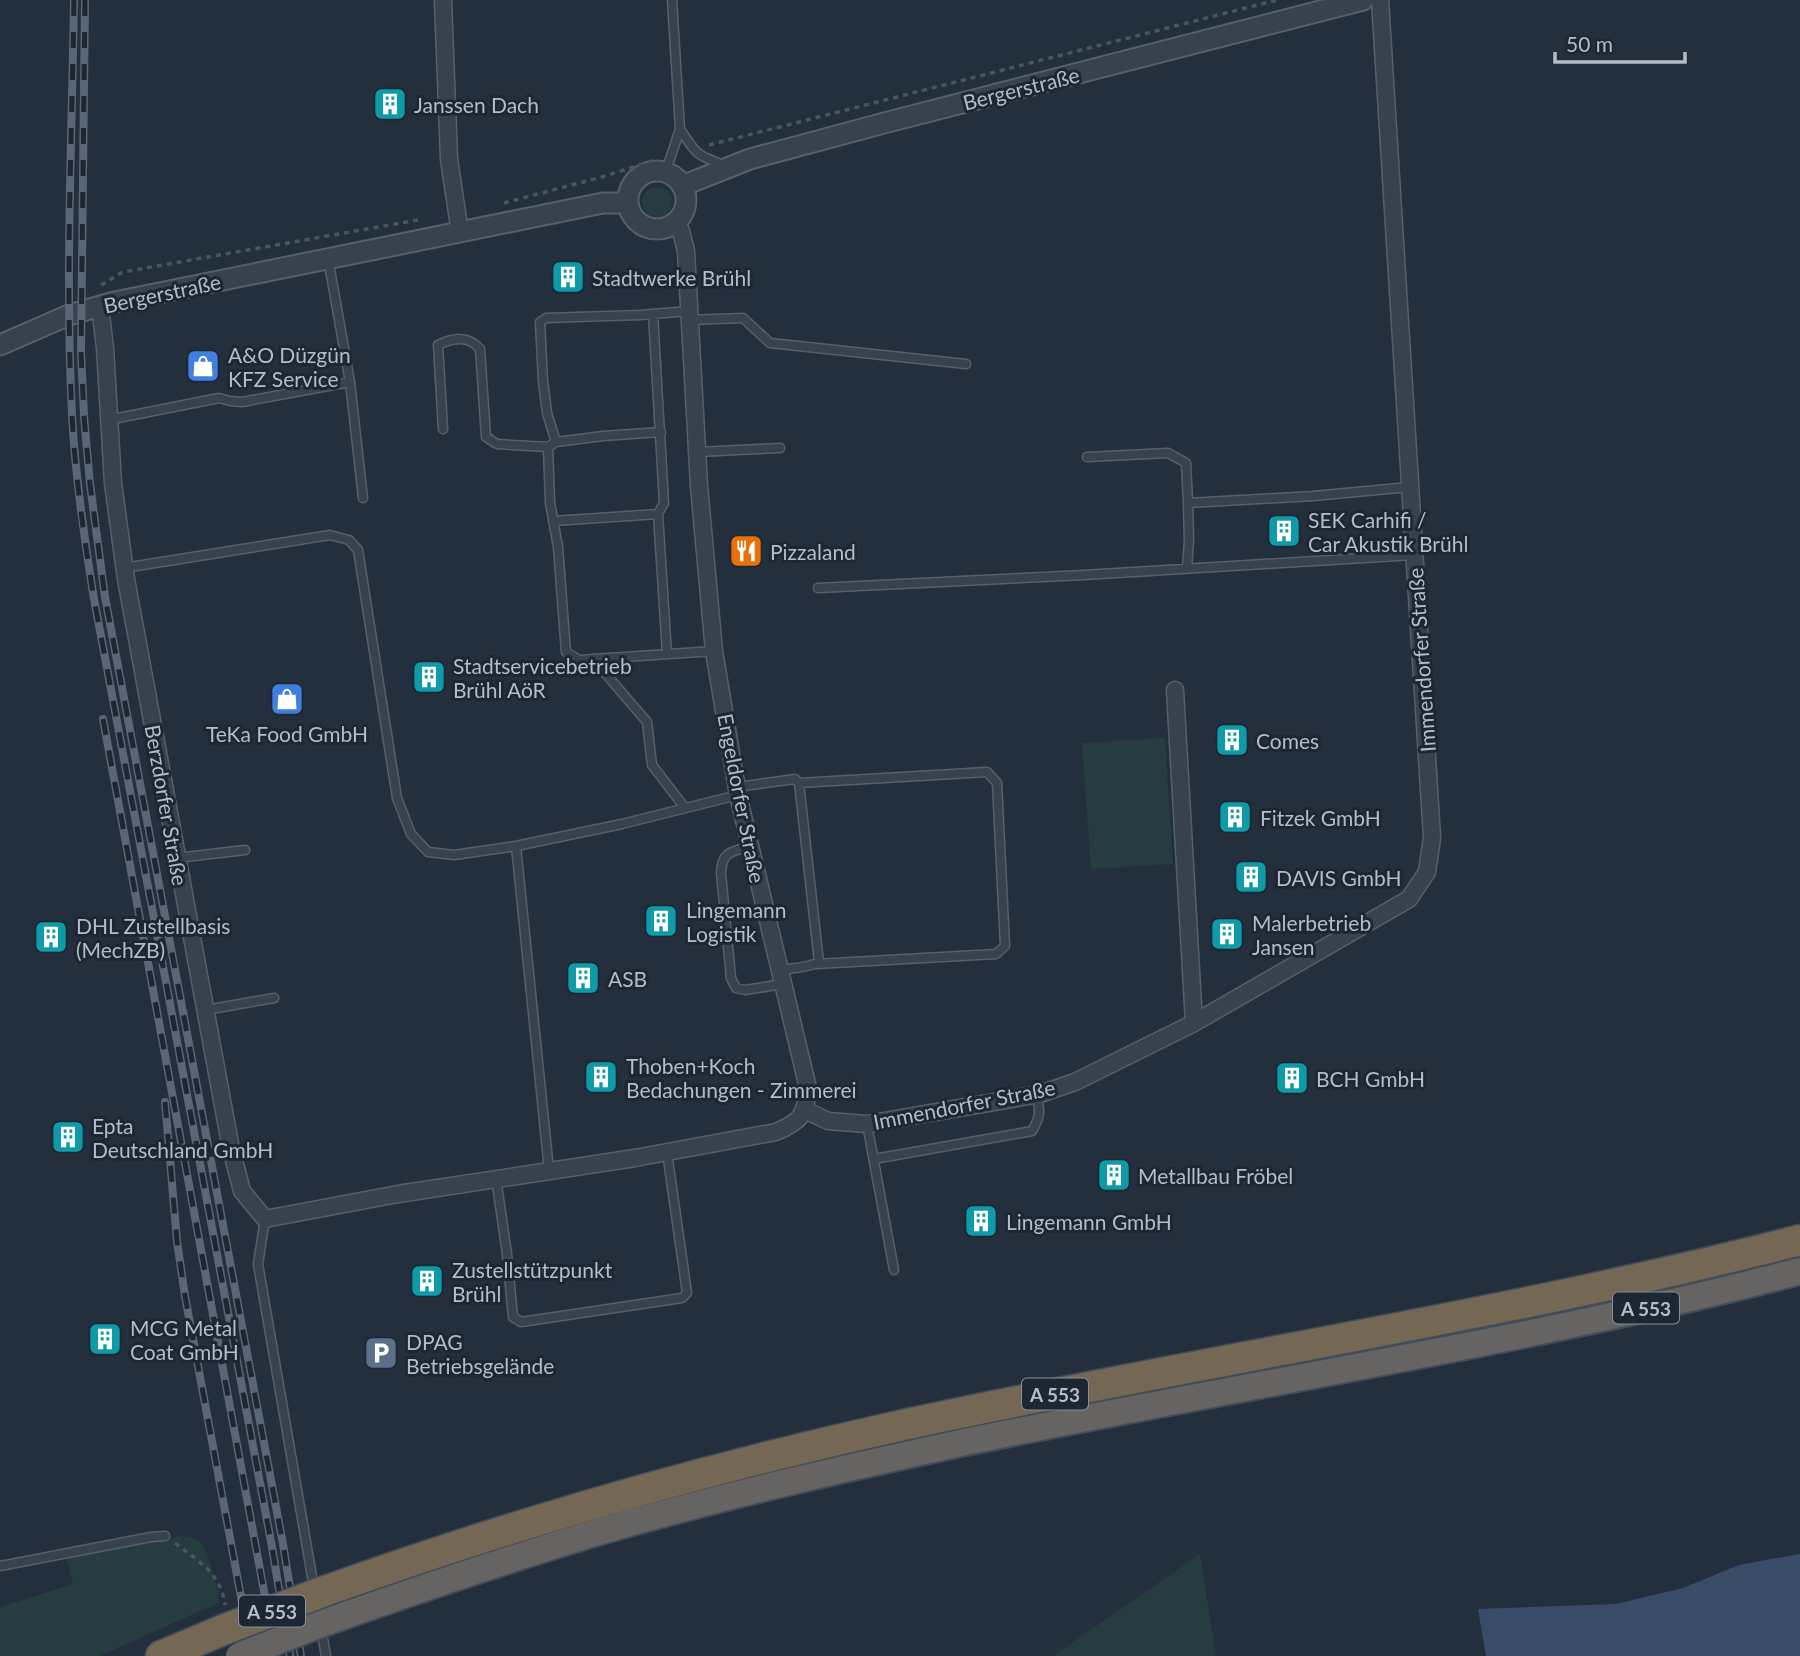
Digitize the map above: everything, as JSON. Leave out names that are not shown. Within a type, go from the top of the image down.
[{"type":"highway","name":"A 553","points":[[239,1656],[417,1558],[573,1508],[756,1459],[973,1410],[1558,1296],[1800,1240]]},
{"type":"highway","name":"A 553","points":[[161,1656],[224,1619],[321,1609],[430,1585],[618,1527],[775,1485],[993,1437],[1606,1317],[1800,1271]]},
{"type":"street","points":[[443,0],[449,159],[460,233]]},
{"type":"street","name":"Bergerstraße","points":[[682,186],[762,156],[1363,0]]},
{"type":"street","name":"Immendorfer Straße","points":[[805,1110],[828,1121],[867,1124],[1037,1095],[1075,1082],[1194,1023],[1409,899],[1427,872],[1432,838],[1380,0]]},
{"type":"street","points":[[667,163],[682,186],[685,209],[676,223],[667,228],[645,228],[630,214],[628,192],[633,182],[642,175],[667,163]]},
{"type":"street","name":"Bergerstraße","points":[[0,345],[69,315],[99,297],[328,258],[603,203],[627,203]]},
{"type":"street","name":"Engeldorfer Straße","points":[[676,223],[681,230],[686,251],[697,452],[715,651],[738,791],[808,1088],[805,1110]]},
{"type":"street","name":"Berzdorfer Straße","points":[[99,297],[105,348],[113,483],[124,568],[230,1149],[242,1191],[265,1219]]},
{"type":"street","points":[[1175,690],[1194,1023]]},
{"type":"street","points":[[265,1219],[398,1194],[776,1132],[792,1125],[805,1110]]},
{"type":"lane","points":[[667,163],[680,129],[671,0]]},
{"type":"lane","points":[[680,129],[693,149],[702,157],[729,167]]},
{"type":"lane","points":[[328,258],[350,382],[363,498]]},
{"type":"lane","points":[[653,314],[664,503],[658,514],[667,654]]},
{"type":"lane","points":[[715,651],[579,660],[566,652],[558,547],[550,503],[552,444],[542,381],[540,322],[546,318],[653,314],[743,318],[770,342],[966,364]]},
{"type":"lane","points":[[443,429],[438,345],[450,340],[466,339],[480,349],[486,437],[497,444],[552,444],[603,436],[661,432]]},
{"type":"lane","points":[[108,421],[219,398],[242,401],[350,382]]},
{"type":"lane","points":[[697,452],[780,448]]},
{"type":"lane","points":[[1087,457],[1168,453],[1186,463],[1189,540],[1187,568]]},
{"type":"lane","points":[[1188,503],[1410,487]]},
{"type":"lane","points":[[553,521],[658,514]]},
{"type":"lane","points":[[124,568],[330,535],[349,540],[358,550],[397,798],[411,834],[428,852],[454,855],[516,846],[622,824],[738,791],[794,779],[799,783],[986,772],[997,783],[1005,946],[996,954],[816,964],[745,990],[736,988],[731,978],[722,863],[725,856],[732,851],[751,846]]},
{"type":"lane","points":[[818,587],[1414,555]]},
{"type":"lane","points":[[593,659],[647,722],[652,765],[685,808]]},
{"type":"lane","points":[[799,783],[819,957],[816,964]]},
{"type":"lane","points":[[516,846],[549,1170]]},
{"type":"lane","points":[[177,858],[245,850]]},
{"type":"lane","points":[[206,1010],[274,998]]},
{"type":"lane","points":[[874,1159],[1032,1131],[1039,1118],[1037,1095]]},
{"type":"lane","points":[[867,1124],[894,1270]]},
{"type":"lane","points":[[496,1178],[513,1317],[522,1322],[652,1303],[682,1298],[687,1293],[667,1152]]},
{"type":"lane","points":[[265,1219],[258,1264],[321,1609],[326,1656]]},
{"type":"lane","points":[[0,1566],[165,1536]]},
{"type":"path","points":[[693,149],[1277,0]]},
{"type":"path","points":[[496,205],[601,177],[667,163]]},
{"type":"path","points":[[99,297],[122,272],[422,220]]},
{"type":"path","points":[[165,1536],[211,1571],[224,1595],[224,1619]]},
{"type":"green space","points":[[657,187],[667,192],[672,202],[667,212],[657,217],[647,212],[642,202],[647,192]]},
{"type":"green space","points":[[1165,738],[1173,864],[1091,869],[1082,743]]},
{"type":"green space","points":[[182,1536],[195,1539],[203,1546],[220,1602],[100,1656],[0,1656],[0,1607],[73,1584],[64,1551]]},
{"type":"green space","points":[[1200,1554],[1216,1656],[1053,1656]]},
{"type":"water","points":[[1800,1554],[1800,1656],[1486,1656],[1478,1609],[1616,1604],[1683,1588],[1739,1565]]},
{"type":"railway","points":[[74,0],[69,310],[72,414],[80,506],[94,599],[272,1547],[290,1656]]},
{"type":"railway","points":[[85,0],[81,352],[90,484],[105,597],[283,1544],[301,1656]]},
{"type":"railway","points":[[103,719],[276,1656]]},
{"type":"railway","points":[[165,1102],[177,1241],[185,1296],[252,1656]]},
{"type":"place","name":"Janssen Dach","points":[[390,104]]},
{"type":"place","name":"Stadtwerke Brühl","points":[[568,277]]},
{"type":"place","name":"A&O Düzgün KFZ Service","points":[[203,366]]},
{"type":"place","name":"SEK Carhifi / Car Akustik Brühl","points":[[1284,531]]},
{"type":"place","name":"Pizzaland","points":[[746,551]]},
{"type":"place","name":"Stadtservicebetrieb Brühl AöR","points":[[429,677]]},
{"type":"place","name":"TeKa Food GmbH","points":[[287,699]]},
{"type":"place","name":"Comes","points":[[1232,740]]},
{"type":"place","name":"Fitzek GmbH","points":[[1235,817]]},
{"type":"place","name":"DAVIS GmbH","points":[[1251,877]]},
{"type":"place","name":"Lingemann Logistik","points":[[661,921]]},
{"type":"place","name":"Malerbetrieb Jansen","points":[[1227,934]]},
{"type":"place","name":"DHL Zustellbasis (MechZB)","points":[[51,937]]},
{"type":"place","name":"ASB","points":[[583,978]]},
{"type":"place","name":"Thoben+Koch Bedachungen - Zimmerei","points":[[601,1077]]},
{"type":"place","name":"BCH GmbH","points":[[1292,1078]]},
{"type":"place","name":"Epta Deutschland GmbH","points":[[68,1137]]},
{"type":"place","name":"Metallbau Fröbel","points":[[1114,1175]]},
{"type":"place","name":"Lingemann GmbH","points":[[981,1221]]},
{"type":"place","name":"Zustellstützpunkt Brühl","points":[[427,1281]]},
{"type":"place","name":"MCG Metal Coat GmbH","points":[[105,1339]]},
{"type":"place","name":"DPAG Betriebsgelände","points":[[381,1353]]}]
